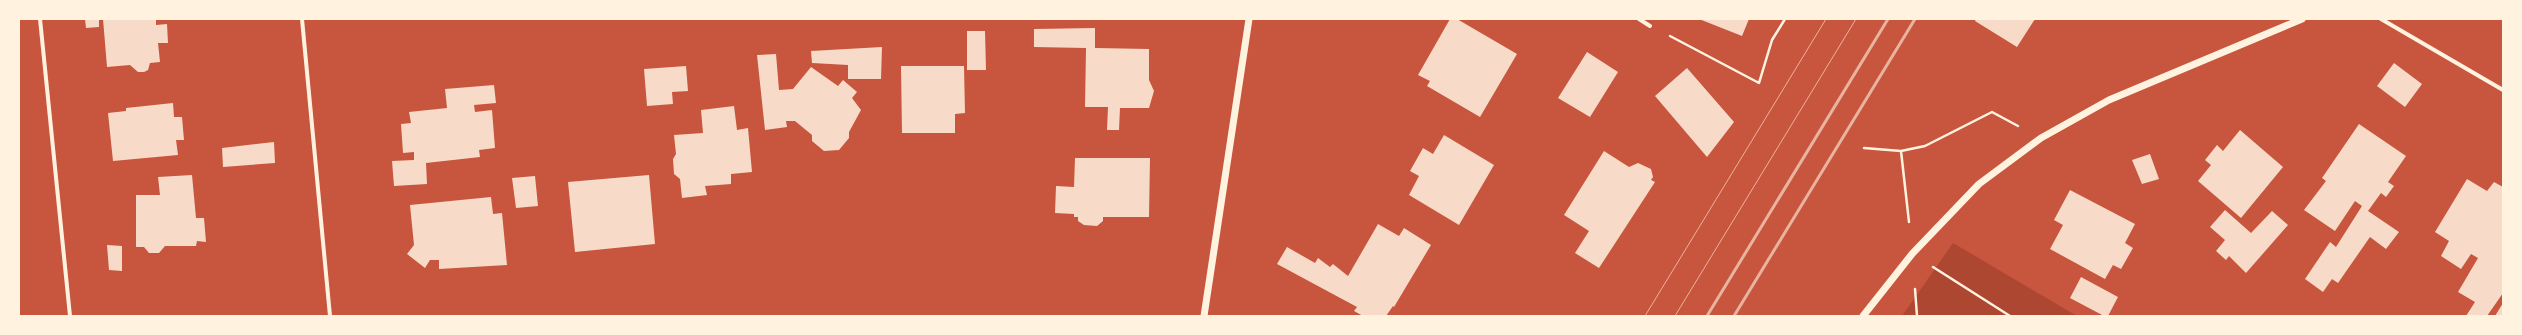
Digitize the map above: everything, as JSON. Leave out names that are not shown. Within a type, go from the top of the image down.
[{"type":"street","points":[[40,19],[70,316]]},
{"type":"street","points":[[302,19],[330,316]]},
{"type":"street","points":[[1204,316],[1249,19]]},
{"type":"street","points":[[1639,19],[1650,26]]},
{"type":"street","points":[[1863,316],[1912,254],[1979,184],[2041,138],[2109,100],[2302,19]]},
{"type":"street","points":[[2381,19],[2503,90]]},
{"type":"path","points":[[1650,26],[1759,83],[1772,40],[1785,19]]},
{"type":"path","points":[[1864,148],[1901,151],[1924,146],[1992,112],[2041,138]]},
{"type":"path","points":[[1901,151],[1912,254],[2010,316]]},
{"type":"shaded area","points":[[1953,243],[2077,316],[1902,316]]},
{"type":"building","points":[[85,19],[99,19],[99,27],[86,28]]},
{"type":"building","points":[[103,19],[156,19],[156,25],[167,24],[168,43],[158,43],[160,62],[150,63],[148,70],[144,72],[138,72],[130,65],[107,67]]},
{"type":"building","points":[[1450,19],[1457,19],[1517,54],[1480,117],[1427,86],[1430,81],[1418,75]]},
{"type":"building","points":[[1699,19],[1749,19],[1742,36]]},
{"type":"building","points":[[1976,19],[2035,19],[2017,47],[1975,21]]},
{"type":"building","points":[[1095,28],[1095,48],[1149,49],[1149,80],[1154,91],[1149,108],[1120,108],[1119,130],[1107,130],[1108,107],[1085,107],[1086,48],[1034,47],[1034,29]]},
{"type":"building","points":[[967,31],[985,31],[986,70],[967,70]]},
{"type":"building","points":[[882,47],[881,79],[848,79],[848,65],[812,63],[811,51]]},
{"type":"building","points":[[1587,52],[1618,72],[1590,117],[1558,98]]},
{"type":"building","points":[[776,54],[779,90],[793,89],[811,67],[838,86],[843,80],[857,92],[852,98],[861,110],[849,132],[849,138],[839,150],[824,151],[812,141],[812,135],[795,121],[786,121],[787,127],[765,130],[757,55]]},
{"type":"building","points":[[2394,63],[2422,84],[2405,107],[2377,86]]},
{"type":"building","points":[[686,66],[688,91],[672,92],[673,104],[647,106],[644,69]]},
{"type":"building","points":[[901,66],[964,66],[965,113],[955,114],[955,133],[902,133]]},
{"type":"building","points":[[1687,68],[1734,122],[1707,157],[1655,96]]},
{"type":"building","points":[[494,85],[496,103],[474,105],[475,112],[492,110],[495,148],[479,150],[480,157],[426,163],[427,184],[394,186],[392,161],[414,160],[414,152],[403,153],[401,124],[411,123],[409,112],[447,108],[445,89]]},
{"type":"building","points":[[173,103],[174,117],[182,117],[184,140],[176,140],[178,155],[113,161],[108,113],[126,111],[126,108]]},
{"type":"building","points":[[734,106],[737,130],[748,128],[752,172],[731,174],[731,184],[705,186],[707,195],[682,198],[680,179],[674,174],[673,159],[676,154],[674,135],[703,133],[701,110]]},
{"type":"building","points":[[2359,124],[2406,156],[2388,182],[2394,186],[2386,197],[2381,193],[2368,211],[2399,232],[2386,249],[2370,237],[2338,283],[2332,279],[2323,292],[2305,279],[2330,242],[2336,247],[2362,206],[2355,201],[2335,231],[2304,210],[2326,181],[2322,178]]},
{"type":"building","points":[[2240,130],[2283,167],[2241,218],[2198,181],[2211,165],[2205,160],[2217,145],[2223,151]]},
{"type":"building","points":[[1444,135],[1494,165],[1459,225],[1409,195],[1419,176],[1410,171],[1423,148],[1433,154]]},
{"type":"building","points":[[274,142],[275,163],[223,167],[222,148]]},
{"type":"building","points":[[1604,151],[1629,167],[1638,163],[1651,169],[1653,177],[1651,180],[1655,182],[1599,268],[1575,253],[1589,231],[1564,215]]},
{"type":"building","points":[[2150,154],[2159,179],[2142,184],[2132,160]]},
{"type":"building","points":[[1075,158],[1150,158],[1149,217],[1103,217],[1103,221],[1097,226],[1084,225],[1078,221],[1078,217],[1074,217],[1074,214],[1055,213],[1056,186],[1074,187]]},
{"type":"building","points":[[192,175],[196,218],[204,218],[206,242],[197,241],[196,246],[165,246],[159,253],[149,253],[144,247],[136,247],[136,195],[160,195],[158,177]]},
{"type":"building","points":[[649,175],[655,244],[575,252],[568,182]]},
{"type":"building","points":[[535,176],[538,206],[516,208],[512,178]]},
{"type":"building","points":[[2467,179],[2487,191],[2494,182],[2503,187],[2503,293],[2487,316],[2466,316],[2475,302],[2458,292],[2478,258],[2471,254],[2461,269],[2441,256],[2449,241],[2435,232]]},
{"type":"building","points":[[2070,190],[2135,224],[2125,243],[2133,248],[2121,269],[2113,265],[2105,279],[2050,249],[2063,225],[2054,220]]},
{"type":"building","points":[[491,197],[493,214],[502,213],[507,265],[439,269],[439,260],[430,260],[425,268],[407,254],[414,245],[410,205]]},
{"type":"building","points":[[2225,210],[2251,233],[2272,211],[2288,225],[2246,273],[2229,256],[2226,260],[2216,251],[2225,240],[2210,227]]},
{"type":"building","points":[[1378,224],[1399,236],[1404,228],[1431,245],[1394,307],[1393,306],[1386,316],[1363,316],[1354,311],[1357,307],[1277,264],[1287,247],[1315,263],[1318,258],[1330,267],[1333,264],[1348,276]]},
{"type":"building","points":[[107,245],[122,246],[122,271],[109,270]]},
{"type":"building","points":[[2081,277],[2118,297],[2108,316],[2104,316],[2070,298]]},
{"type":"building","points":[[2503,303],[2503,316],[2495,316]]},
{"type":"tram line","points":[[1645,316],[1826,19]]},
{"type":"tram line","points":[[1675,316],[1856,19]]},
{"type":"railway","points":[[1707,316],[1888,19]]},
{"type":"railway","points":[[1734,316],[1915,19]]}]
